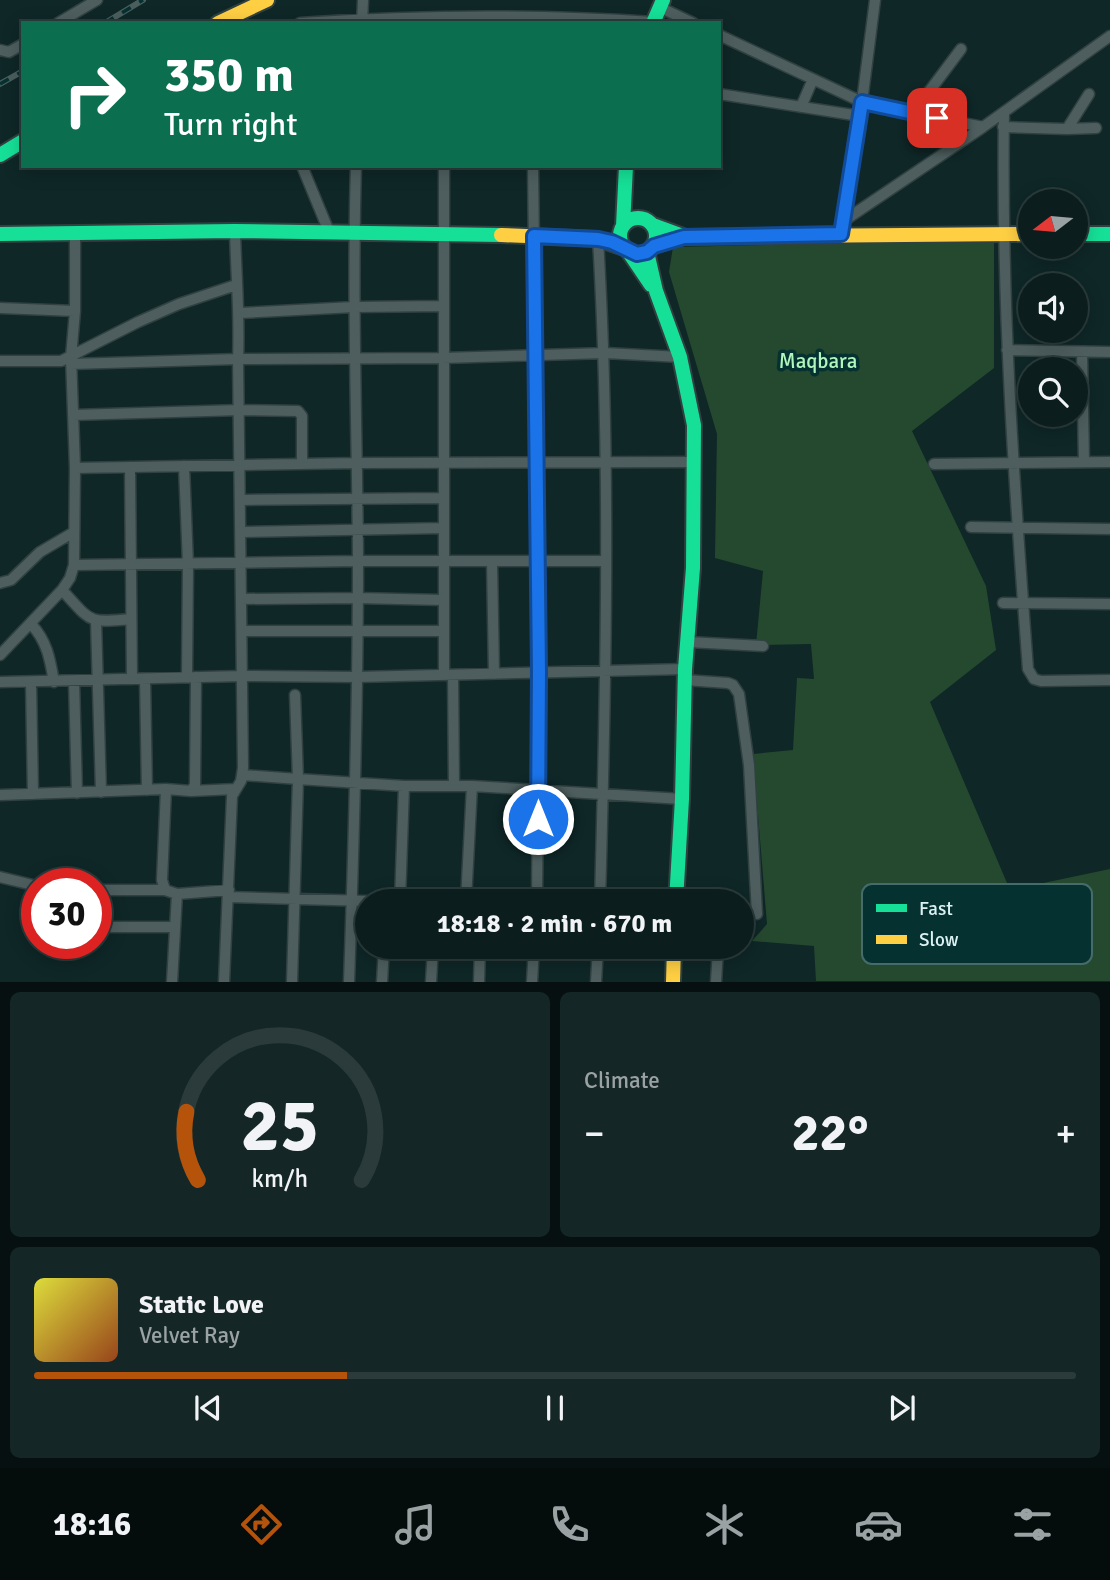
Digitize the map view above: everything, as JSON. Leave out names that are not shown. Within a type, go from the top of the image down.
[{"type":"main road","points":[[237,19],[267,0]]},
{"type":"main road","points":[[654,21],[661,4]]},
{"type":"main road","points":[[0,155],[21,142]]},
{"type":"main road","points":[[626,168],[621,242],[656,291]]},
{"type":"main road","points":[[624,187],[639,218]]},
{"type":"main road","points":[[598,239],[622,228],[630,220],[639,218],[684,237]]},
{"type":"main road","points":[[653,225],[657,236],[650,249],[656,291],[680,357],[692,416],[695,462],[693,568],[685,675],[677,889]]},
{"type":"main road","points":[[0,234],[236,231],[534,236],[598,239],[637,254],[684,237],[841,228],[1018,234]]},
{"type":"main road","points":[[1088,234],[1110,234]]},
{"type":"main road","points":[[673,982],[674,959]]},
{"type":"street","points":[[61,21],[97,0]]},
{"type":"street","points":[[363,0],[362,21],[572,21]]},
{"type":"street","points":[[841,228],[860,116],[875,0]]},
{"type":"street","points":[[661,4],[689,21]]},
{"type":"street","points":[[721,36],[862,102],[983,127]]},
{"type":"street","points":[[841,228],[1110,36]]},
{"type":"street","points":[[3,53],[21,45]]},
{"type":"street","points":[[913,113],[961,49]]},
{"type":"street","points":[[801,107],[813,79]]},
{"type":"street","points":[[721,94],[860,116]]},
{"type":"street","points":[[1067,129],[1089,94]]},
{"type":"street","points":[[1004,113],[1003,234],[1007,351],[1017,529],[1030,676],[1041,681],[1110,680]]},
{"type":"street","points":[[1003,127],[1096,128]]},
{"type":"street","points":[[303,168],[330,234]]},
{"type":"street","points":[[349,982],[358,561],[357,358],[354,307],[356,168]]},
{"type":"street","points":[[444,168],[443,600],[454,786]]},
{"type":"street","points":[[533,168],[539,672],[537,889]]},
{"type":"street","points":[[224,982],[232,796],[243,775],[238,359],[240,313],[236,285],[236,231]]},
{"type":"street","points":[[0,655],[62,590],[74,565],[75,468],[71,360],[75,311],[75,235]]},
{"type":"street","points":[[598,239],[605,353],[607,671],[600,889]]},
{"type":"street","points":[[71,360],[138,322],[179,304],[236,285]]},
{"type":"street","points":[[240,313],[442,306]]},
{"type":"street","points":[[0,308],[75,311]]},
{"type":"street","points":[[1007,351],[1110,352]]},
{"type":"street","points":[[1083,352],[1084,462]]},
{"type":"street","points":[[0,361],[443,358],[605,353],[680,357]]},
{"type":"street","points":[[73,415],[298,411],[302,416],[302,464]]},
{"type":"street","points":[[75,468],[357,463],[695,462]]},
{"type":"street","points":[[934,464],[1110,462]]},
{"type":"street","points":[[184,466],[196,780],[191,791]]},
{"type":"street","points":[[130,467],[132,679]]},
{"type":"street","points":[[241,500],[443,498]]},
{"type":"street","points":[[971,527],[1110,529]]},
{"type":"street","points":[[242,532],[443,528]]},
{"type":"street","points":[[0,583],[11,580],[40,552],[74,532]]},
{"type":"street","points":[[74,565],[605,561]]},
{"type":"street","points":[[492,562],[494,674]]},
{"type":"street","points":[[62,590],[90,619],[131,619]]},
{"type":"street","points":[[242,600],[443,600]]},
{"type":"street","points":[[1003,603],[1110,604]]},
{"type":"street","points":[[96,621],[101,792]]},
{"type":"street","points":[[31,624],[46,645],[54,682]]},
{"type":"street","points":[[242,631],[444,631]]},
{"type":"street","points":[[688,642],[763,646]]},
{"type":"street","points":[[0,682],[607,671],[685,675],[728,683],[733,685],[739,694],[749,765],[757,914]]},
{"type":"street","points":[[145,678],[147,790]]},
{"type":"street","points":[[74,681],[77,793]]},
{"type":"street","points":[[31,682],[33,794]]},
{"type":"street","points":[[292,982],[298,779],[295,695]]},
{"type":"street","points":[[243,775],[355,784],[472,786],[682,799]]},
{"type":"street","points":[[400,889],[404,786]]},
{"type":"street","points":[[468,889],[472,786]]},
{"type":"street","points":[[165,890],[162,880],[166,789]]},
{"type":"street","points":[[0,795],[235,789]]},
{"type":"street","points":[[0,877],[21,882]]},
{"type":"street","points":[[112,890],[165,890],[177,894],[228,893],[352,901]]},
{"type":"street","points":[[172,982],[177,894]]},
{"type":"street","points":[[112,927],[175,927]]},
{"type":"street","points":[[382,982],[383,959]]},
{"type":"street","points":[[431,982],[432,959]]},
{"type":"street","points":[[479,982],[480,959]]},
{"type":"street","points":[[532,982],[533,959]]},
{"type":"street","points":[[596,982],[597,959]]},
{"type":"street","points":[[716,982],[717,959]]},
{"type":"green space","name":"Maqbara","points":[[994,240],[994,368],[912,431],[986,586],[996,650],[930,702],[1007,884],[862,884],[862,964],[1092,964],[1092,884],[1039,884],[1110,869],[1110,981],[816,981],[814,946],[754,941],[767,924],[753,754],[793,750],[797,678],[814,679],[811,644],[756,645],[763,571],[715,558],[717,434],[669,272],[673,247]]},
{"type":"railway","points":[[108,21],[143,0]]},
{"type":"railway","points":[[0,84],[21,72]]},
{"type":"traffic: fast","points":[[654,21],[663,0]]},
{"type":"traffic: fast","points":[[0,155],[21,142]]},
{"type":"traffic: fast","points":[[623,226],[626,168]]},
{"type":"traffic: fast","points":[[638,218],[651,223],[656,236],[651,249],[638,254],[625,249],[620,236],[625,223],[638,218]]},
{"type":"traffic: fast","points":[[653,225],[683,236]]},
{"type":"traffic: fast","points":[[0,234],[235,231],[501,235]]},
{"type":"traffic: fast","points":[[1088,234],[1110,234]]},
{"type":"traffic: fast","points":[[628,251],[651,285]]},
{"type":"traffic: fast","points":[[647,252],[656,291],[680,357],[694,425],[693,568],[685,669],[677,889]]},
{"type":"traffic: slow","points":[[222,21],[267,0]]},
{"type":"traffic: slow","points":[[654,246],[684,237],[1018,234]]},
{"type":"traffic: slow","points":[[501,235],[598,239],[624,248]]},
{"type":"traffic: slow","points":[[673,982],[674,959]]},
{"type":"route","points":[[538,819],[534,236],[598,239],[612,242],[632,253],[642,254],[654,246],[684,237],[841,234],[862,102],[937,118]]}]
